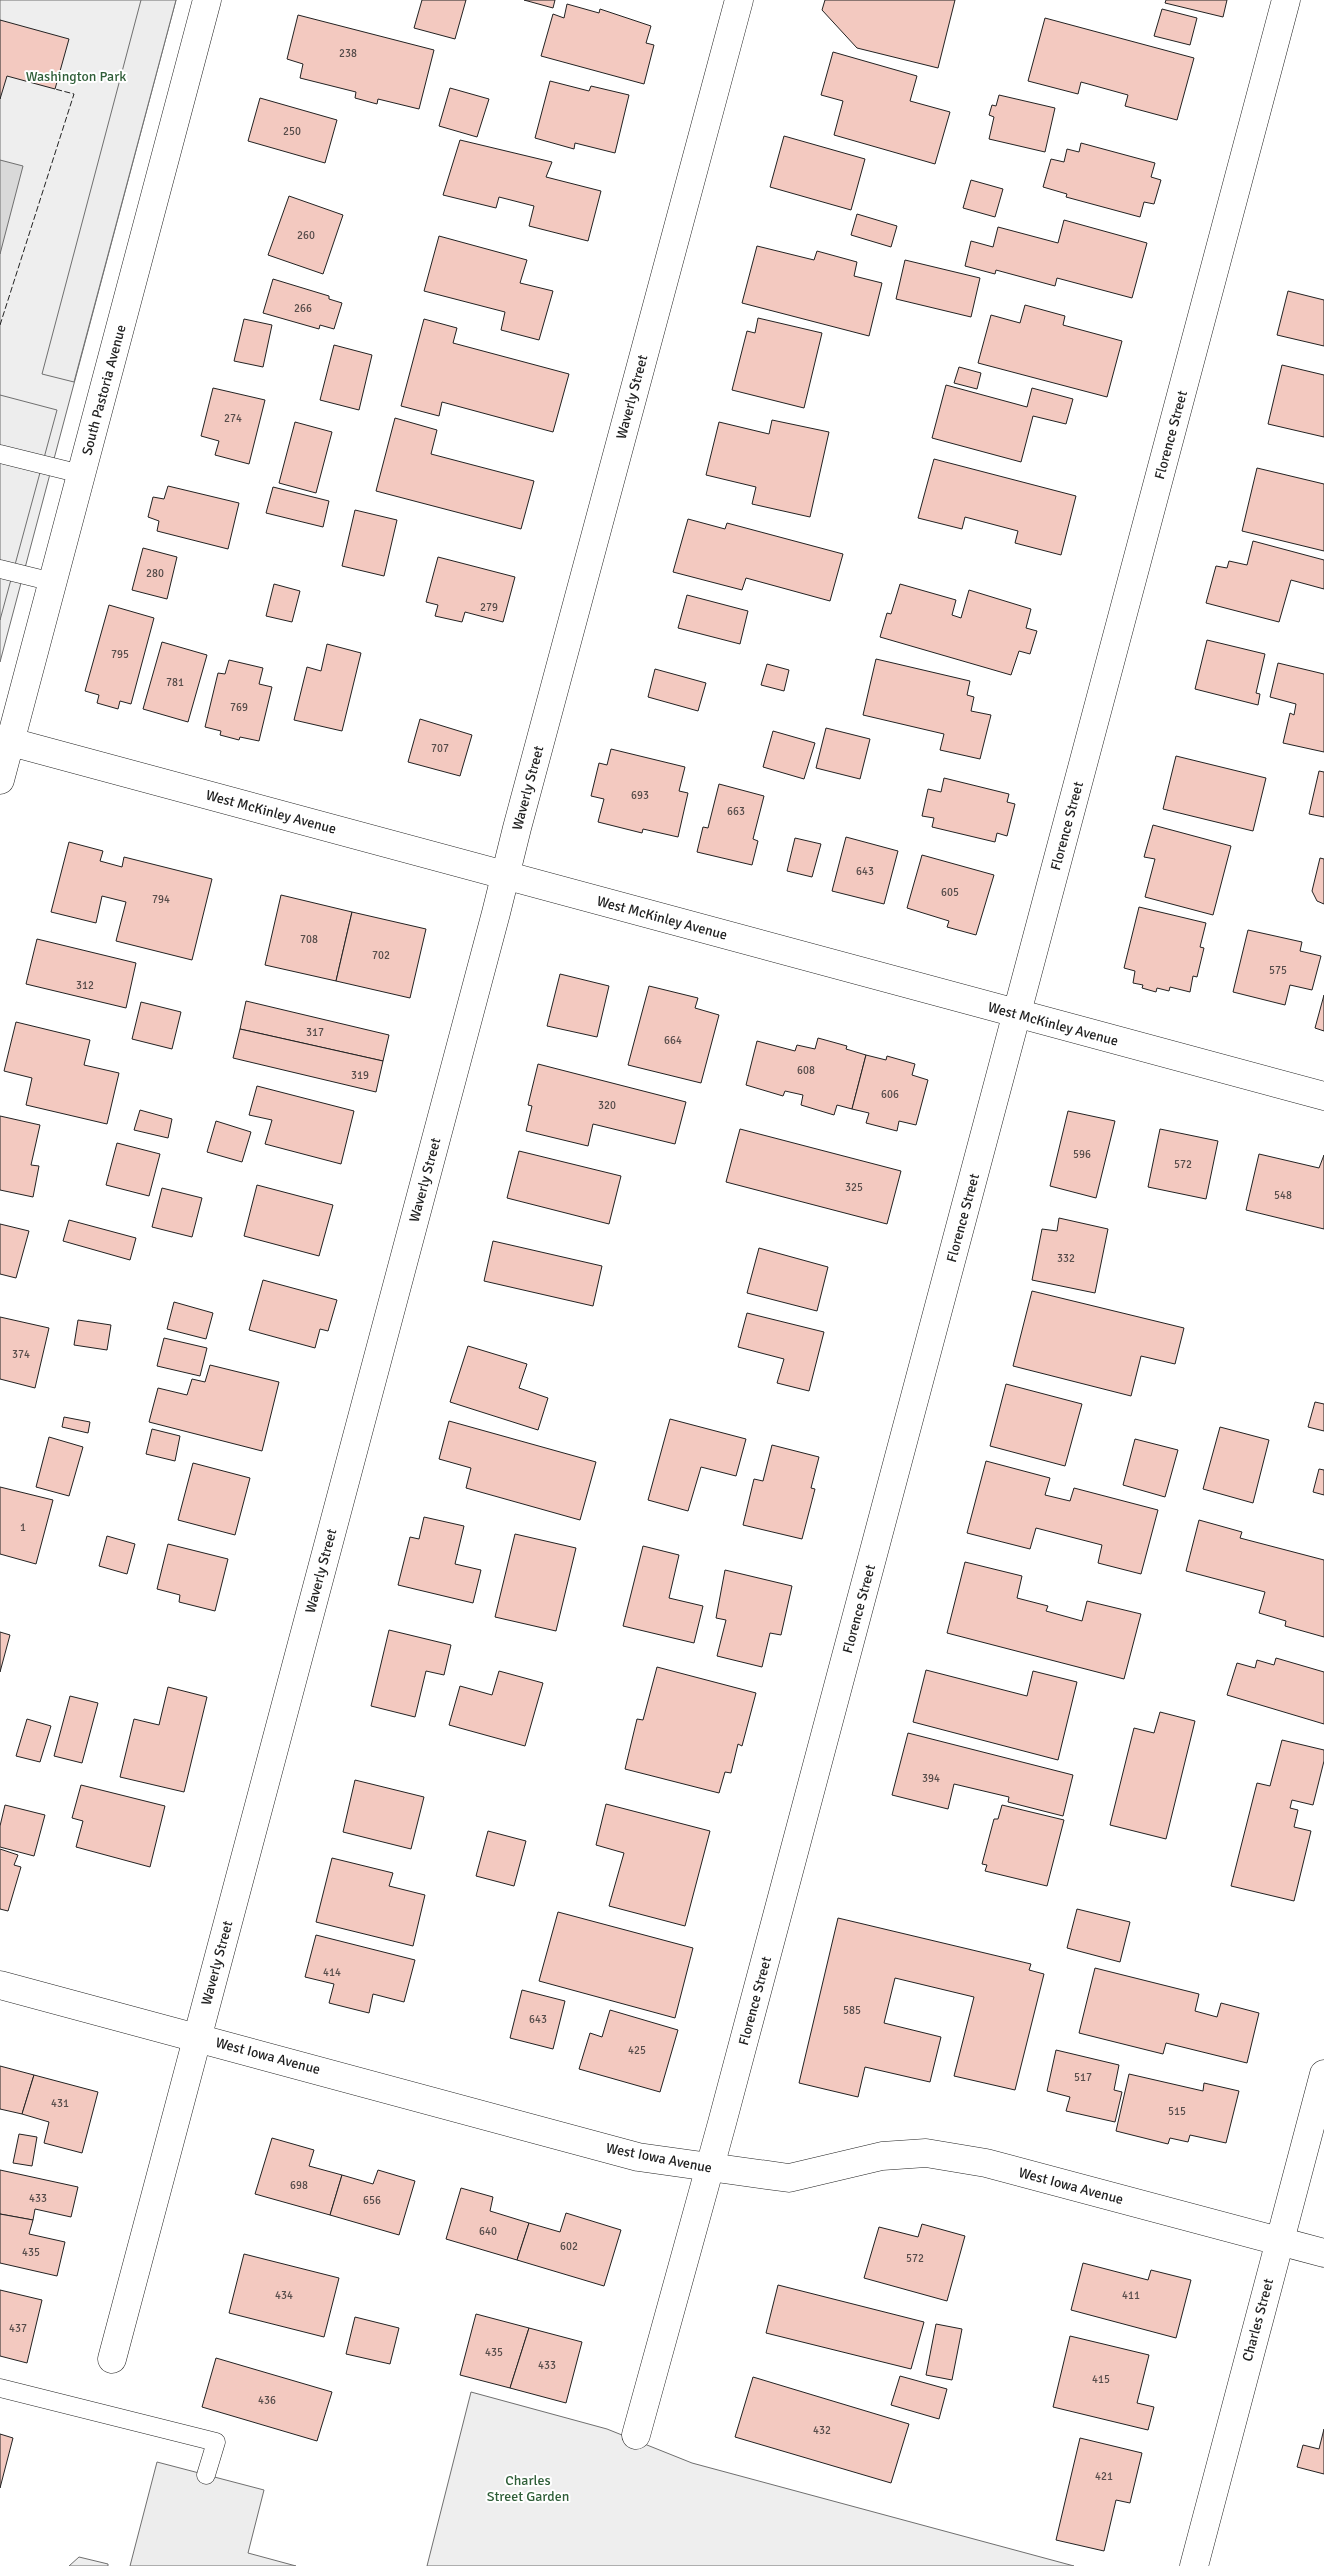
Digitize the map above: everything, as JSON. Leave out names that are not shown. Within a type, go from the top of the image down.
[{"type":"street","name":"South Pastoria Avenue","points":[[0,780],[5,740],[53,582],[207,0]]},
{"type":"street","name":"Waverly Street","points":[[112,2360],[739,0]]},
{"type":"street","name":"Florence Street","points":[[636,2435],[710,2168],[1286,0]]},
{"type":"street","name":"West McKinley Avenue","points":[[5,740],[1017,1015],[1324,1096]]},
{"type":"street","name":"West Iowa Avenue","points":[[0,1985],[638,2157],[789,2178],[882,2156],[926,2153],[986,2163],[1280,2243],[1324,2253]]},
{"type":"street","name":"Charles Street","points":[[1194,2566],[1324,2074]]},
{"type":"lane","points":[[0,454],[81,474]]},
{"type":"lane","points":[[0,569],[53,582]]},
{"type":"lane","points":[[0,2388],[216,2442],[206,2475]]},
{"type":"green space","name":"Washington Park","points":[[0,0],[176,0],[0,662]]},
{"type":"green space","name":"Charles Street Garden","points":[[471,2392],[607,2429],[692,2463],[1074,2566],[427,2566]]},
{"type":"green space","points":[[79,2557],[108,2564],[108,2566],[69,2566]]},
{"type":"shaded area","points":[[141,0],[176,0],[74,382],[42,374]]},
{"type":"shaded area","points":[[0,160],[23,166],[0,254]]},
{"type":"shaded area","points":[[0,395],[57,410],[0,620]]},
{"type":"shaded area","points":[[157,2462],[264,2490],[248,2553],[296,2566],[130,2566]]},
{"type":"building","points":[[422,0],[466,0],[455,39],[414,28]]},
{"type":"building","points":[[524,0],[555,0],[553,8]]},
{"type":"building","points":[[825,0],[955,0],[938,68],[857,48],[822,10]]},
{"type":"building","points":[[1166,0],[1227,0],[1223,17],[1165,3]]},
{"type":"building","points":[[567,4],[599,13],[600,9],[651,26],[646,43],[654,45],[644,84],[541,56],[553,14],[564,18]]},
{"type":"building","points":[[1162,9],[1197,18],[1190,45],[1154,36]]},
{"type":"building","points":[[298,15],[434,50],[419,109],[378,99],[377,104],[355,98],[356,92],[300,78],[303,64],[287,59]]},
{"type":"building","points":[[1045,18],[1194,58],[1177,120],[1125,106],[1128,95],[1081,82],[1078,94],[1028,81]]},
{"type":"building","points":[[0,20],[69,39],[55,89],[7,76],[0,99]]},
{"type":"building","points":[[833,52],[917,76],[910,101],[950,112],[935,164],[834,135],[843,101],[821,95]]},
{"type":"building","points":[[550,81],[589,91],[591,86],[629,95],[615,153],[575,143],[574,149],[535,138]]},
{"type":"building","points":[[450,88],[489,99],[477,137],[439,126]]},
{"type":"building","points":[[999,95],[1055,108],[1045,152],[989,139],[994,117],[989,115],[992,105],[996,106]]},
{"type":"building","points":[[260,98],[337,120],[325,163],[248,141]]},
{"type":"building","points":[[784,136],[865,159],[851,210],[770,187]]},
{"type":"building","points":[[460,140],[552,162],[546,177],[601,191],[588,241],[529,226],[534,206],[499,197],[496,208],[443,195]]},
{"type":"building","points":[[1081,143],[1155,163],[1151,177],[1161,180],[1154,204],[1144,202],[1140,217],[1066,197],[1067,194],[1043,187],[1051,159],[1064,162],[1067,149],[1079,152]]},
{"type":"building","points":[[971,180],[1003,189],[995,217],[963,208]]},
{"type":"building","points":[[289,196],[343,215],[323,274],[268,255]]},
{"type":"building","points":[[857,214],[897,226],[891,247],[851,235]]},
{"type":"building","points":[[1064,220],[1147,243],[1132,298],[1057,278],[1055,286],[996,270],[995,274],[965,266],[971,241],[993,247],[998,227],[1058,243]]},
{"type":"building","points":[[439,236],[527,260],[520,283],[553,291],[539,340],[501,330],[505,312],[424,291]]},
{"type":"building","points":[[757,246],[814,260],[817,251],[857,262],[854,276],[882,283],[869,336],[742,303]]},
{"type":"building","points":[[905,260],[980,278],[971,317],[896,299]]},
{"type":"building","points":[[273,279],[329,296],[329,299],[342,303],[334,329],[320,325],[319,329],[263,313]]},
{"type":"building","points":[[1288,291],[1324,300],[1324,346],[1277,335]]},
{"type":"building","points":[[1025,305],[1065,316],[1063,325],[1122,341],[1107,397],[978,363],[991,315],[1020,323]]},
{"type":"building","points":[[758,318],[822,333],[804,408],[732,390],[747,331],[755,333]]},
{"type":"building","points":[[244,319],[272,325],[263,367],[234,361]]},
{"type":"building","points":[[424,319],[457,328],[453,343],[569,374],[553,432],[442,402],[439,416],[401,406]]},
{"type":"building","points":[[334,345],[372,355],[359,410],[320,400]]},
{"type":"building","points":[[1282,365],[1324,375],[1324,437],[1268,424]]},
{"type":"building","points":[[959,367],[981,373],[977,389],[954,383]]},
{"type":"building","points":[[946,385],[1027,407],[1032,388],[1073,399],[1066,424],[1033,416],[1021,462],[932,438]]},
{"type":"building","points":[[213,388],[265,400],[249,464],[215,455],[219,441],[201,436]]},
{"type":"building","points":[[395,418],[437,430],[431,454],[534,481],[521,529],[376,491]]},
{"type":"building","points":[[772,420],[829,432],[810,517],[752,504],[756,487],[706,475],[719,422],[769,434]]},
{"type":"building","points":[[295,422],[332,432],[316,493],[279,483]]},
{"type":"building","points":[[934,459],[1076,496],[1061,555],[1015,543],[1018,531],[965,517],[962,529],[918,518]]},
{"type":"building","points":[[1257,468],[1324,484],[1324,551],[1242,531]]},
{"type":"building","points":[[168,486],[239,503],[228,549],[157,531],[159,521],[148,517],[153,497],[164,499]]},
{"type":"building","points":[[273,487],[329,501],[323,527],[266,513]]},
{"type":"building","points":[[355,510],[397,520],[384,576],[342,566]]},
{"type":"building","points":[[688,519],[725,529],[727,523],[843,554],[830,601],[746,578],[742,590],[673,572]]},
{"type":"building","points":[[1253,541],[1324,560],[1324,589],[1291,580],[1279,622],[1206,603],[1216,566],[1227,568],[1229,561],[1247,565]]},
{"type":"building","points":[[143,548],[177,557],[167,599],[132,590]]},
{"type":"building","points":[[438,557],[515,577],[503,622],[465,612],[462,622],[435,616],[438,605],[426,602]]},
{"type":"building","points":[[274,584],[300,591],[292,622],[266,616]]},
{"type":"building","points":[[900,584],[956,600],[952,615],[961,618],[969,590],[1031,609],[1026,628],[1037,631],[1030,654],[1019,651],[1011,675],[880,637],[887,613],[891,614]]},
{"type":"building","points":[[687,595],[748,611],[740,644],[678,628]]},
{"type":"building","points":[[109,605],[154,618],[131,704],[120,701],[118,709],[97,703],[99,695],[85,691]]},
{"type":"building","points":[[1207,640],[1265,654],[1256,693],[1260,694],[1258,705],[1195,689]]},
{"type":"building","points":[[162,642],[207,655],[188,722],[143,709]]},
{"type":"building","points":[[327,644],[361,653],[342,731],[294,720],[307,667],[321,671]]},
{"type":"building","points":[[876,659],[970,681],[967,695],[974,697],[971,711],[991,715],[980,759],[940,750],[944,734],[863,715]]},
{"type":"building","points":[[229,660],[263,668],[259,684],[272,687],[259,741],[240,737],[239,740],[220,735],[221,731],[205,727],[218,673],[225,674]]},
{"type":"building","points":[[1278,663],[1324,674],[1324,752],[1283,743],[1290,713],[1294,715],[1296,704],[1270,697]]},
{"type":"building","points":[[767,664],[789,670],[784,691],[761,685]]},
{"type":"building","points":[[655,669],[706,683],[698,711],[648,697]]},
{"type":"building","points":[[420,719],[472,735],[460,776],[408,762]]},
{"type":"building","points":[[826,728],[870,739],[860,779],[816,768]]},
{"type":"building","points":[[773,731],[815,743],[804,779],[763,767]]},
{"type":"building","points":[[611,749],[685,767],[679,791],[688,793],[678,837],[643,829],[642,833],[598,822],[604,799],[591,796],[599,763],[607,765]]},
{"type":"building","points":[[1176,756],[1266,778],[1253,831],[1163,809]]},
{"type":"building","points":[[1319,771],[1324,772],[1324,817],[1309,814]]},
{"type":"building","points":[[944,778],[1009,794],[1007,802],[1015,804],[1007,836],[997,833],[995,842],[932,827],[934,818],[922,816],[928,789],[941,792]]},
{"type":"building","points":[[719,784],[764,796],[753,839],[758,841],[752,865],[697,852],[703,827],[708,828]]},
{"type":"building","points":[[1153,825],[1231,846],[1213,915],[1145,897],[1155,859],[1144,857]]},
{"type":"building","points":[[846,837],[898,851],[884,904],[832,891]]},
{"type":"building","points":[[795,838],[821,844],[812,877],[787,871]]},
{"type":"building","points":[[69,842],[103,851],[100,861],[122,867],[124,857],[212,879],[192,960],[116,941],[126,902],[102,896],[96,923],[51,912]]},
{"type":"building","points":[[922,855],[994,875],[976,935],[947,927],[949,921],[907,908]]},
{"type":"building","points":[[1320,858],[1324,859],[1324,904],[1317,901],[1312,891]]},
{"type":"building","points":[[281,895],[352,912],[336,981],[265,965]]},
{"type":"building","points":[[1139,907],[1206,923],[1200,947],[1204,948],[1197,977],[1193,976],[1190,992],[1170,987],[1169,991],[1157,988],[1156,992],[1142,988],[1143,985],[1133,983],[1135,971],[1124,968]]},
{"type":"building","points":[[352,912],[426,929],[410,998],[336,981]]},
{"type":"building","points":[[1248,930],[1302,942],[1300,951],[1321,956],[1312,990],[1290,985],[1285,1005],[1233,992]]},
{"type":"building","points":[[37,939],[136,963],[126,1008],[26,984]]},
{"type":"building","points":[[560,974],[609,986],[597,1037],[547,1026]]},
{"type":"building","points":[[649,986],[698,998],[695,1008],[719,1015],[701,1083],[628,1065]]},
{"type":"building","points":[[1324,995],[1324,1031],[1315,1028]]},
{"type":"building","points":[[246,1001],[389,1035],[383,1061],[240,1029]]},
{"type":"building","points":[[141,1002],[181,1012],[172,1049],[132,1039]]},
{"type":"building","points":[[16,1022],[90,1040],[84,1065],[119,1073],[107,1124],[26,1105],[32,1078],[4,1071]]},
{"type":"building","points":[[240,1029],[383,1061],[376,1092],[233,1058]]},
{"type":"building","points":[[818,1038],[847,1046],[846,1049],[866,1055],[852,1109],[837,1105],[834,1115],[801,1105],[803,1095],[785,1091],[783,1096],[746,1085],[757,1041],[795,1051],[797,1045],[815,1049]]},
{"type":"building","points":[[866,1055],[886,1060],[887,1056],[915,1064],[912,1075],[928,1080],[916,1125],[899,1121],[897,1131],[866,1123],[869,1113],[852,1109]]},
{"type":"building","points":[[538,1064],[686,1102],[675,1144],[593,1124],[588,1146],[526,1131],[532,1106],[528,1105]]},
{"type":"building","points":[[257,1086],[354,1111],[341,1164],[265,1144],[272,1120],[249,1115]]},
{"type":"building","points":[[140,1110],[172,1119],[168,1138],[134,1130]]},
{"type":"building","points":[[1068,1111],[1115,1121],[1096,1198],[1050,1186]]},
{"type":"building","points":[[0,1116],[40,1125],[31,1165],[39,1166],[33,1197],[0,1190]]},
{"type":"building","points":[[216,1121],[251,1132],[242,1162],[207,1152]]},
{"type":"building","points":[[740,1129],[901,1171],[887,1224],[726,1182]]},
{"type":"building","points":[[1160,1129],[1218,1141],[1206,1199],[1148,1187]]},
{"type":"building","points":[[117,1143],[160,1154],[149,1196],[106,1185]]},
{"type":"building","points":[[519,1151],[621,1176],[609,1224],[507,1198]]},
{"type":"building","points":[[1259,1154],[1319,1168],[1324,1155],[1324,1229],[1246,1210]]},
{"type":"building","points":[[257,1185],[333,1205],[319,1256],[244,1236]]},
{"type":"building","points":[[162,1188],[202,1198],[192,1237],[152,1227]]},
{"type":"building","points":[[1059,1218],[1108,1229],[1095,1293],[1032,1280],[1042,1229],[1057,1231]]},
{"type":"building","points":[[69,1220],[136,1238],[130,1260],[63,1241]]},
{"type":"building","points":[[0,1224],[29,1231],[16,1278],[0,1274]]},
{"type":"building","points":[[493,1241],[602,1266],[593,1306],[484,1281]]},
{"type":"building","points":[[759,1248],[828,1267],[817,1311],[747,1293]]},
{"type":"building","points":[[263,1280],[337,1300],[328,1331],[320,1329],[315,1348],[249,1330]]},
{"type":"building","points":[[1032,1291],[1184,1328],[1175,1364],[1141,1356],[1131,1396],[1013,1366]]},
{"type":"building","points":[[174,1302],[213,1313],[206,1339],[167,1329]]},
{"type":"building","points":[[747,1313],[824,1332],[809,1391],[777,1383],[784,1359],[738,1347]]},
{"type":"building","points":[[0,1317],[49,1328],[35,1388],[0,1379]]},
{"type":"building","points":[[78,1320],[111,1325],[107,1350],[74,1345]]},
{"type":"building","points":[[164,1338],[207,1348],[200,1376],[157,1366]]},
{"type":"building","points":[[468,1346],[527,1364],[519,1388],[548,1398],[538,1430],[450,1402]]},
{"type":"building","points":[[210,1365],[279,1382],[262,1451],[149,1422],[158,1388],[187,1395],[192,1379],[205,1382]]},
{"type":"building","points":[[1006,1384],[1082,1404],[1065,1466],[990,1446]]},
{"type":"building","points":[[1315,1402],[1324,1404],[1324,1431],[1308,1427]]},
{"type":"building","points":[[64,1417],[90,1422],[88,1433],[62,1427]]},
{"type":"building","points":[[670,1419],[746,1439],[736,1476],[701,1467],[688,1511],[648,1500]]},
{"type":"building","points":[[449,1421],[596,1462],[580,1520],[466,1488],[471,1468],[439,1459]]},
{"type":"building","points":[[1220,1427],[1269,1440],[1253,1503],[1203,1489]]},
{"type":"building","points":[[152,1429],[180,1436],[175,1461],[146,1454]]},
{"type":"building","points":[[49,1437],[83,1447],[69,1496],[36,1487]]},
{"type":"building","points":[[1135,1439],[1178,1450],[1165,1497],[1123,1485]]},
{"type":"building","points":[[772,1445],[819,1457],[811,1488],[815,1489],[802,1539],[743,1525],[754,1479],[763,1481]]},
{"type":"building","points":[[986,1461],[1050,1478],[1045,1495],[1070,1501],[1074,1488],[1158,1510],[1141,1574],[1098,1563],[1102,1545],[1036,1528],[1030,1549],[967,1533]]},
{"type":"building","points":[[193,1463],[250,1478],[235,1535],[178,1520]]},
{"type":"building","points":[[1319,1469],[1324,1470],[1324,1495],[1313,1492]]},
{"type":"building","points":[[0,1487],[53,1500],[36,1564],[0,1554]]},
{"type":"building","points":[[424,1517],[464,1526],[455,1564],[481,1570],[473,1603],[398,1585],[410,1537],[419,1539]]},
{"type":"building","points":[[1199,1520],[1242,1532],[1240,1538],[1324,1560],[1324,1637],[1285,1626],[1286,1621],[1259,1613],[1265,1592],[1186,1571]]},
{"type":"building","points":[[515,1534],[576,1548],[556,1631],[495,1617]]},
{"type":"building","points":[[107,1536],[135,1544],[127,1574],[99,1566]]},
{"type":"building","points":[[168,1544],[228,1559],[215,1611],[179,1602],[180,1595],[157,1589]]},
{"type":"building","points":[[643,1546],[679,1555],[669,1598],[703,1606],[694,1643],[623,1626]]},
{"type":"building","points":[[965,1562],[1022,1576],[1017,1598],[1048,1606],[1046,1611],[1082,1621],[1087,1601],[1141,1614],[1124,1679],[947,1633]]},
{"type":"building","points":[[725,1570],[792,1586],[781,1635],[770,1633],[762,1667],[717,1656],[726,1620],[716,1618]]},
{"type":"building","points":[[389,1630],[451,1645],[444,1675],[426,1671],[415,1717],[371,1706]]},
{"type":"building","points":[[0,1632],[10,1635],[0,1672]]},
{"type":"building","points":[[1276,1658],[1324,1672],[1324,1724],[1227,1695],[1237,1663],[1255,1668],[1257,1660],[1274,1665]]},
{"type":"building","points":[[657,1667],[756,1693],[742,1746],[738,1744],[731,1773],[725,1772],[719,1793],[625,1769],[637,1719],[643,1720]]},
{"type":"building","points":[[926,1670],[1027,1696],[1033,1671],[1077,1682],[1058,1760],[913,1722]]},
{"type":"building","points":[[499,1671],[543,1683],[525,1746],[449,1725],[460,1686],[492,1695]]},
{"type":"building","points":[[168,1687],[207,1697],[184,1792],[120,1777],[134,1719],[159,1725]]},
{"type":"building","points":[[70,1696],[98,1703],[82,1763],[54,1756]]},
{"type":"building","points":[[1160,1712],[1195,1721],[1166,1839],[1110,1825],[1134,1728],[1154,1733]]},
{"type":"building","points":[[27,1719],[51,1726],[40,1762],[16,1756]]},
{"type":"building","points":[[908,1733],[1073,1775],[1063,1816],[1008,1802],[1009,1797],[954,1784],[948,1809],[892,1795]]},
{"type":"building","points":[[1282,1740],[1324,1750],[1324,1761],[1313,1805],[1292,1800],[1290,1808],[1298,1810],[1294,1827],[1311,1831],[1294,1901],[1231,1886],[1257,1783],[1270,1786]]},
{"type":"building","points":[[355,1780],[424,1797],[411,1849],[343,1832]]},
{"type":"building","points":[[81,1785],[165,1806],[150,1867],[76,1847],[83,1821],[72,1818]]},
{"type":"building","points":[[606,1804],[710,1831],[685,1926],[609,1906],[624,1853],[596,1845]]},
{"type":"building","points":[[5,1805],[45,1815],[34,1856],[0,1847],[0,1826]]},
{"type":"building","points":[[1002,1805],[1064,1820],[1047,1886],[985,1871],[987,1865],[982,1864],[994,1819],[998,1819]]},
{"type":"building","points":[[488,1831],[526,1841],[514,1886],[476,1876]]},
{"type":"building","points":[[0,1849],[18,1855],[14,1865],[21,1867],[8,1911],[0,1909]]},
{"type":"building","points":[[332,1858],[393,1873],[389,1886],[425,1895],[413,1946],[316,1922]]},
{"type":"building","points":[[1077,1909],[1130,1922],[1120,1962],[1067,1948]]},
{"type":"building","points":[[558,1912],[693,1948],[675,2018],[539,1981]]},
{"type":"building","points":[[838,1918],[1031,1964],[1029,1970],[1044,1974],[1015,2090],[954,2076],[974,1997],[895,1978],[884,2023],[941,2037],[930,2082],[865,2067],[858,2097],[799,2083]]},
{"type":"building","points":[[316,1935],[415,1960],[404,2002],[373,1994],[369,2013],[329,2003],[334,1984],[305,1977]]},
{"type":"building","points":[[1095,1968],[1199,1994],[1195,2011],[1217,2017],[1221,2003],[1259,2013],[1247,2063],[1166,2043],[1163,2054],[1079,2033]]},
{"type":"building","points":[[522,1990],[565,2001],[553,2049],[510,2038]]},
{"type":"building","points":[[610,2010],[678,2030],[660,2092],[579,2069],[590,2033],[602,2037]]},
{"type":"building","points":[[1056,2050],[1119,2065],[1114,2090],[1122,2092],[1115,2122],[1066,2111],[1070,2097],[1047,2091]]},
{"type":"building","points":[[0,2066],[34,2075],[22,2114],[0,2109]]},
{"type":"building","points":[[1129,2074],[1203,2091],[1204,2083],[1239,2091],[1226,2143],[1190,2135],[1188,2142],[1170,2138],[1168,2144],[1116,2131]]},
{"type":"building","points":[[34,2075],[98,2092],[82,2153],[44,2143],[49,2122],[22,2114]]},
{"type":"building","points":[[19,2134],[37,2137],[32,2166],[13,2163]]},
{"type":"building","points":[[272,2138],[314,2150],[309,2166],[342,2175],[330,2215],[255,2194]]},
{"type":"building","points":[[0,2170],[78,2187],[71,2217],[35,2209],[33,2220],[0,2214]]},
{"type":"building","points":[[378,2170],[415,2181],[399,2235],[330,2215],[342,2175],[373,2184]]},
{"type":"building","points":[[461,2188],[493,2197],[490,2211],[529,2223],[517,2260],[446,2239]]},
{"type":"building","points":[[566,2213],[621,2230],[604,2286],[517,2260],[529,2223],[560,2232]]},
{"type":"building","points":[[0,2214],[33,2220],[29,2234],[65,2242],[57,2276],[0,2263]]},
{"type":"building","points":[[922,2224],[965,2236],[947,2301],[864,2278],[879,2227],[918,2237]]},
{"type":"building","points":[[244,2254],[339,2278],[324,2337],[229,2313]]},
{"type":"building","points":[[1083,2263],[1148,2280],[1151,2270],[1191,2280],[1176,2338],[1071,2310]]},
{"type":"building","points":[[778,2285],[924,2322],[911,2369],[766,2333]]},
{"type":"building","points":[[0,2290],[42,2300],[27,2363],[0,2356]]},
{"type":"building","points":[[476,2314],[529,2328],[510,2388],[460,2375]]},
{"type":"building","points":[[355,2317],[399,2328],[390,2364],[346,2354]]},
{"type":"building","points":[[936,2324],[962,2329],[952,2380],[926,2375]]},
{"type":"building","points":[[529,2328],[582,2342],[566,2403],[510,2388]]},
{"type":"building","points":[[1070,2336],[1149,2355],[1137,2403],[1154,2407],[1148,2430],[1053,2407]]},
{"type":"building","points":[[216,2358],[332,2392],[317,2441],[202,2407]]},
{"type":"building","points":[[900,2376],[947,2389],[939,2419],[891,2405]]},
{"type":"building","points":[[753,2377],[909,2424],[891,2483],[735,2437]]},
{"type":"building","points":[[1324,2429],[1324,2474],[1297,2467],[1303,2445],[1319,2449]]},
{"type":"building","points":[[0,2434],[13,2438],[0,2488]]},
{"type":"building","points":[[1080,2438],[1142,2453],[1130,2503],[1116,2500],[1104,2551],[1056,2540]]},
{"type":"fence","points":[[0,325],[74,94],[55,89]]}]
